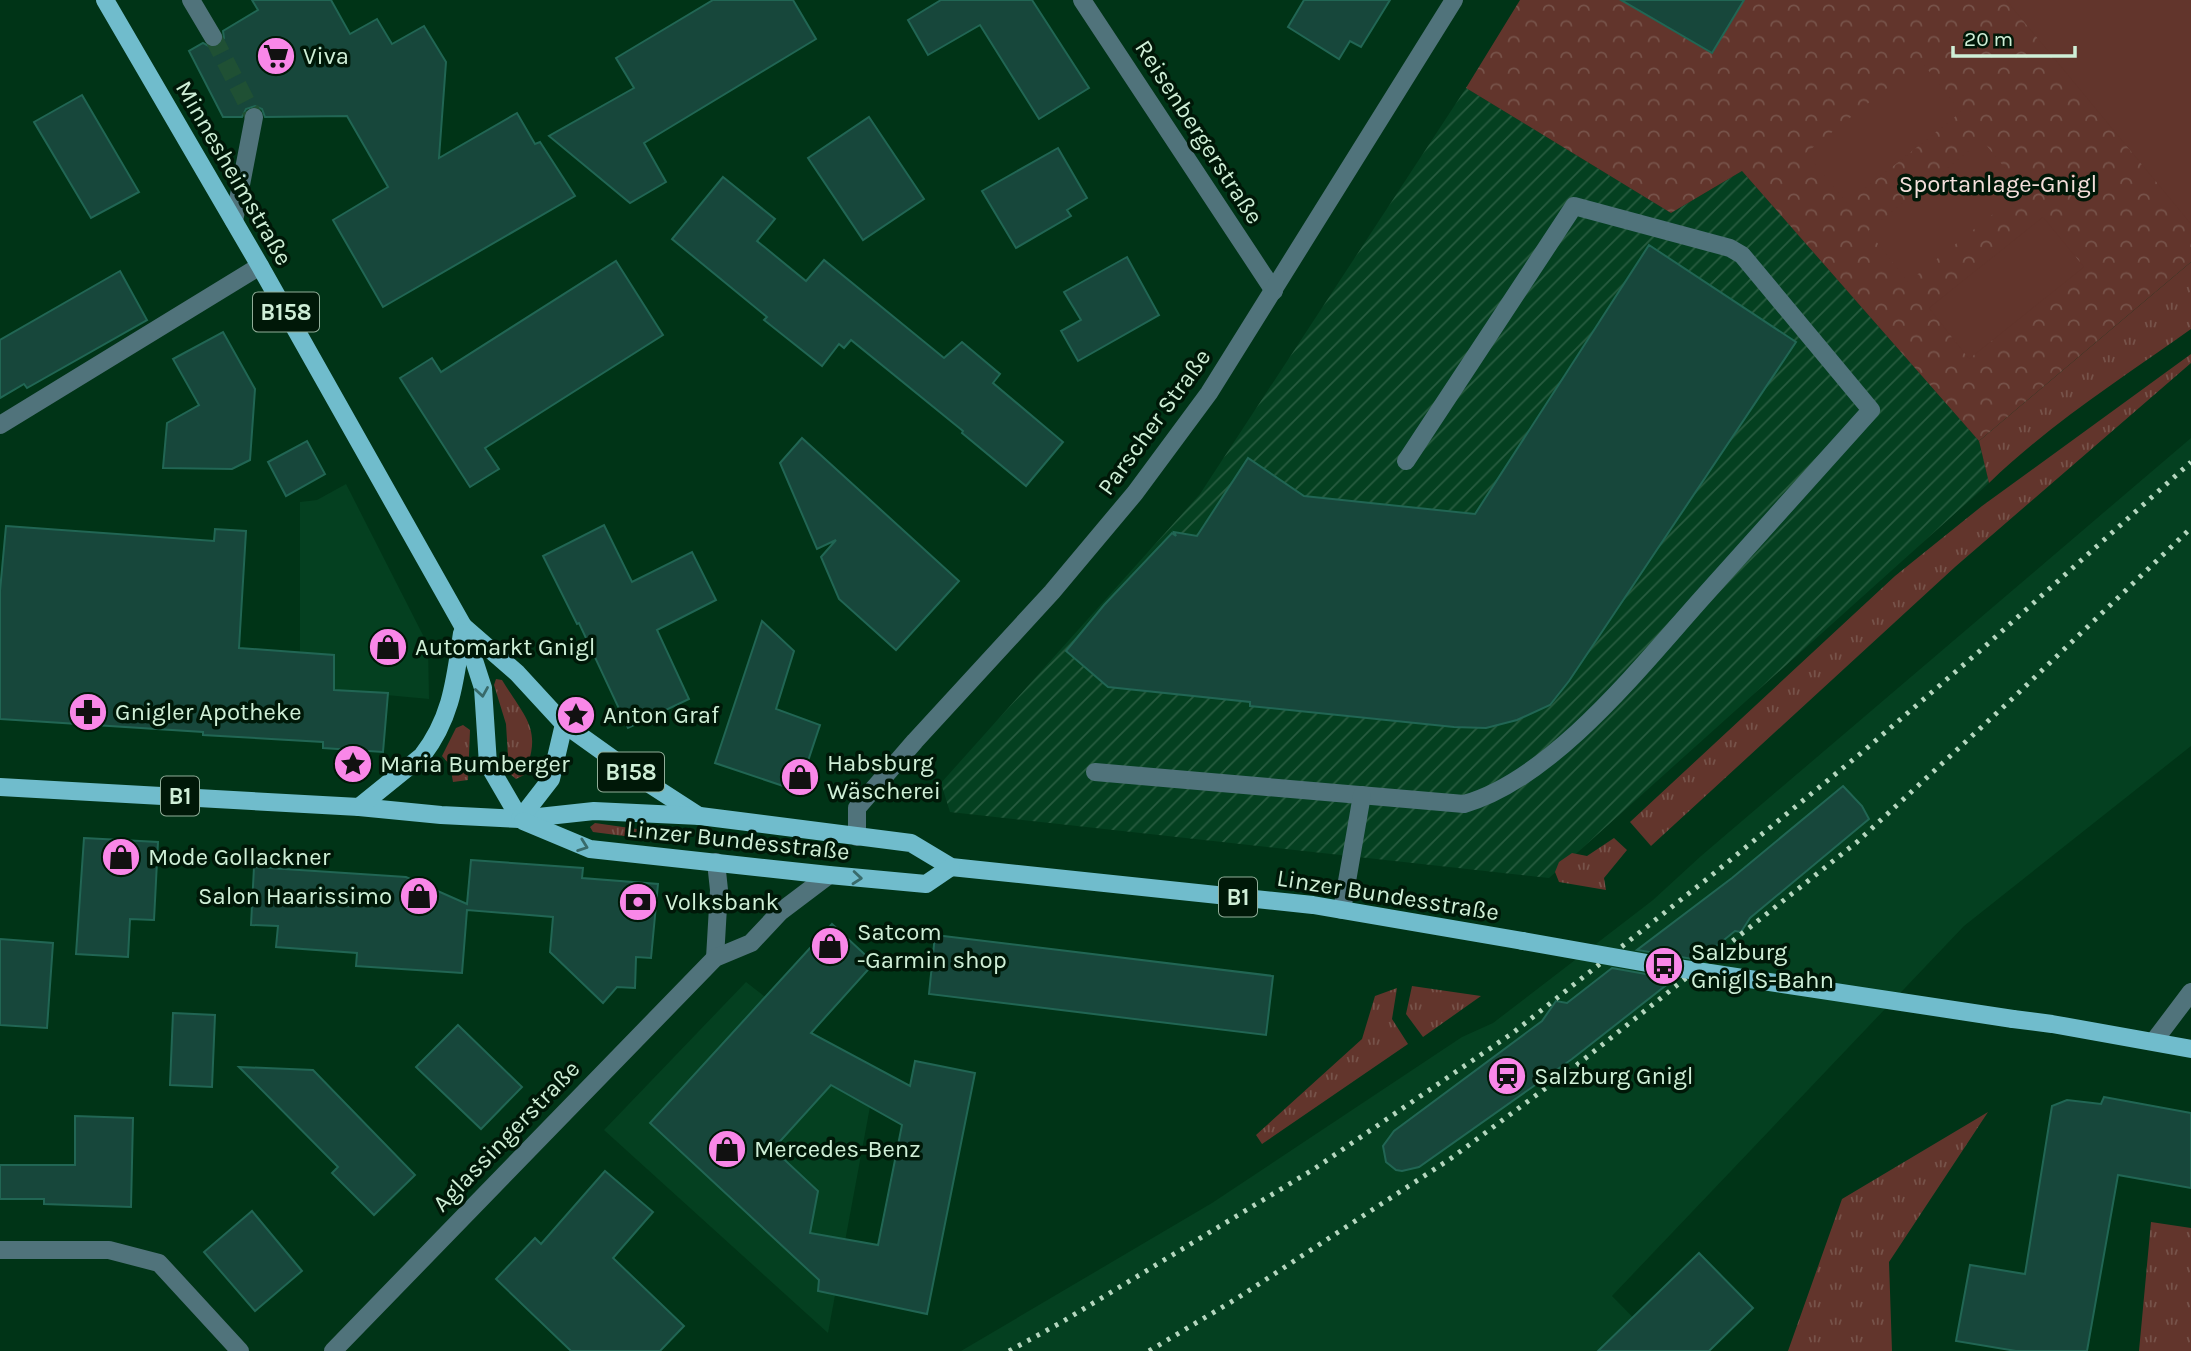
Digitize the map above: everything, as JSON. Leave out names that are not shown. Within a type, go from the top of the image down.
[{"type":"main road","name":"Minnesheimstraße","points":[[105,0],[260,266],[463,626],[483,688],[488,765],[520,819]]},
{"type":"main road","name":"Minnesheimstraße","points":[[463,626],[517,673],[564,724],[634,774],[700,816]]},
{"type":"main road","points":[[359,807],[422,756],[430,746],[452,699],[463,626]]},
{"type":"main road","points":[[520,819],[551,779],[564,724]]},
{"type":"main road","name":"Linzer Bundesstraße","points":[[0,787],[520,819],[594,811],[700,816],[911,843],[951,867],[1299,903],[1664,966],[2154,1041]]},
{"type":"main road","name":"Linzer Bundesstraße","points":[[520,819],[590,849],[829,876],[926,884],[951,867]]},
{"type":"main road","name":"B1","points":[[2154,1041],[2191,1049]]},
{"type":"street","name":"Reisenbergerstraße","points":[[1083,0],[1274,291]]},
{"type":"street","name":"Parscher Straße","points":[[857,837],[857,808],[1052,592],[1135,493],[1209,393],[1454,0]]},
{"type":"street","points":[[195,1],[213,37]]},
{"type":"street","points":[[234,221],[254,117]]},
{"type":"street","points":[[1095,772],[1464,804],[1501,791],[1564,743],[1606,703],[1871,410],[1742,255],[1730,248],[1574,206],[1406,461]]},
{"type":"street","points":[[0,425],[260,266]]},
{"type":"street","points":[[1342,910],[1362,795]]},
{"type":"street","points":[[715,957],[719,890],[716,862]]},
{"type":"street","name":"Aglassingerstraße","points":[[333,1351],[715,957],[751,943],[780,912],[829,876]]},
{"type":"street","points":[[2154,1041],[2191,992]]},
{"type":"street","points":[[0,1250],[109,1250],[159,1263],[240,1351]]},
{"type":"shaded area","points":[[1466,88],[1671,213],[1742,171],[1979,441],[1989,483],[1549,878],[950,812],[941,783],[1200,494]]},
{"type":"shaded area","points":[[2191,438],[2191,746],[1964,926],[1612,1296],[1666,1351],[961,1351],[1212,1203],[1462,1037],[1493,1023],[1653,900],[1701,856]]},
{"type":"shaded area","points":[[346,484],[428,645],[429,699],[300,687],[300,502],[317,500]]},
{"type":"shaded area","points":[[746,982],[814,1035],[877,1069],[828,1333],[604,1130]]},
{"type":"green space","name":"Sportanlage-Gnigl","points":[[1520,0],[2191,0],[2191,262],[1979,441],[1742,171],[1671,213],[1466,88]]},
{"type":"green space","points":[[2006,0],[2191,0],[2191,224]]},
{"type":"green space","points":[[1921,61],[1961,112],[1847,203],[1806,153]]},
{"type":"green space","points":[[1982,140],[2023,190],[1908,282],[1868,231]]},
{"type":"green space","points":[[2043,217],[2084,267],[1969,359],[1929,308]]},
{"type":"green space","points":[[2191,262],[2191,329],[2062,421],[1989,483],[1979,441]]},
{"type":"green space","points":[[2191,354],[2191,363],[1955,567],[1651,846],[1630,822],[1895,576],[1982,506]]},
{"type":"green space","points":[[496,679],[502,680],[525,715],[532,735],[532,746],[524,775],[516,779],[509,773],[506,724],[494,685]]},
{"type":"green space","points":[[463,725],[470,730],[468,780],[453,782],[450,765],[442,756],[456,728]]},
{"type":"green space","points":[[595,823],[686,836],[689,841],[686,844],[593,832],[590,827]]},
{"type":"green space","points":[[1614,838],[1627,850],[1604,878],[1606,890],[1559,882],[1555,872],[1559,862],[1572,853],[1587,856]]},
{"type":"green space","points":[[1412,986],[1481,996],[1423,1037],[1406,1014]]},
{"type":"green space","points":[[1397,988],[1392,1019],[1408,1044],[1262,1144],[1256,1135],[1362,1039],[1375,996]]},
{"type":"green space","points":[[1988,1112],[1889,1262],[1892,1351],[1788,1351],[1842,1199]]},
{"type":"green space","points":[[2151,1222],[2191,1228],[2191,1351],[2139,1351]]},
{"type":"building","points":[[252,0],[331,0],[350,34],[377,19],[392,44],[424,26],[446,62],[439,158],[517,113],[535,144],[540,142],[575,196],[383,307],[333,220],[388,187],[347,116],[265,117],[262,109],[255,106],[246,109],[242,117],[223,117],[189,51],[203,43],[212,48],[219,46],[224,38],[223,31],[258,10]]},
{"type":"building","points":[[713,0],[793,0],[816,39],[644,143],[666,182],[630,203],[549,136],[634,88],[616,58]]},
{"type":"building","points":[[941,0],[1032,0],[1089,88],[1039,119],[980,25],[928,55],[908,20]]},
{"type":"building","points":[[1304,0],[1390,0],[1361,47],[1350,41],[1339,59],[1288,27]]},
{"type":"building","points":[[1621,0],[1744,0],[1712,53]]},
{"type":"building","points":[[82,95],[139,192],[91,218],[34,122]]},
{"type":"building","points":[[869,117],[924,199],[863,240],[808,158]]},
{"type":"building","points":[[1058,148],[1087,198],[1067,210],[1071,216],[1016,248],[982,191]]},
{"type":"building","points":[[723,177],[775,219],[757,241],[806,281],[824,260],[944,358],[962,342],[1000,374],[993,383],[1063,442],[1026,486],[851,340],[844,348],[839,344],[822,366],[764,320],[767,317],[672,239]]},
{"type":"building","points":[[1649,245],[1796,342],[1569,681],[1550,705],[1517,720],[1486,728],[1250,706],[1250,702],[1108,687],[1066,651],[1104,605],[1172,533],[1176,536],[1174,532],[1197,536],[1248,458],[1304,496],[1475,514]]},
{"type":"building","points":[[1127,257],[1159,315],[1078,361],[1061,331],[1081,320],[1064,292]]},
{"type":"building","points":[[616,261],[663,335],[485,448],[499,469],[470,487],[400,378],[432,358],[441,372]]},
{"type":"building","points":[[120,271],[147,320],[27,388],[24,384],[0,398],[0,340]]},
{"type":"building","points":[[223,332],[255,389],[250,460],[232,469],[163,468],[167,423],[199,405],[173,359]]},
{"type":"building","points":[[802,438],[959,581],[896,650],[839,599],[821,557],[836,540],[817,549],[780,463]]},
{"type":"building","points":[[307,441],[325,474],[286,496],[268,462]]},
{"type":"building","points":[[604,525],[632,582],[692,552],[716,600],[657,630],[689,699],[628,728],[579,623],[577,624],[543,556]]},
{"type":"building","points":[[6,526],[214,541],[215,529],[246,531],[239,648],[334,655],[334,690],[388,693],[383,752],[323,748],[323,742],[0,719],[0,591]]},
{"type":"building","points":[[762,621],[794,651],[776,709],[820,725],[798,791],[715,763]]},
{"type":"building","points":[[1843,786],[1862,806],[1869,819],[1750,918],[1741,932],[1735,931],[1699,960],[1637,950],[1732,878]]},
{"type":"building","points":[[84,838],[158,842],[154,920],[130,919],[128,957],[76,954]]},
{"type":"building","points":[[471,860],[583,868],[582,878],[658,884],[651,958],[636,957],[635,988],[617,987],[603,1003],[550,952],[553,917],[467,910],[462,973],[356,966],[357,953],[276,947],[278,926],[251,925],[254,867],[406,877],[467,904]]},
{"type":"building","points":[[832,924],[874,963],[811,1033],[910,1086],[915,1061],[975,1073],[927,1314],[818,1291],[819,1280],[650,1123]],"holes":[[[831,1085],[902,1125],[878,1245],[810,1233],[818,1191],[773,1149]]]},
{"type":"building","points":[[935,935],[1273,976],[1266,1035],[929,994]]},
{"type":"building","points":[[0,939],[53,943],[47,1028],[0,1025]]},
{"type":"building","points":[[1612,968],[1674,979],[1572,1059],[1419,1167],[1402,1171],[1386,1162],[1383,1146],[1394,1131],[1542,1021],[1556,1001],[1567,1003]]},
{"type":"building","points":[[173,1013],[215,1015],[212,1087],[170,1085]]},
{"type":"building","points":[[458,1025],[522,1087],[481,1129],[416,1067]]},
{"type":"building","points":[[239,1067],[313,1070],[415,1175],[374,1215],[332,1173],[338,1167]]},
{"type":"building","points":[[2104,1097],[2191,1113],[2191,1188],[2118,1175],[2087,1351],[2016,1351],[1956,1341],[1970,1265],[2025,1274],[2052,1106],[2067,1100],[2101,1104]]},
{"type":"building","points":[[75,1116],[133,1118],[131,1207],[44,1204],[44,1199],[0,1199],[0,1165],[75,1165]]},
{"type":"building","points":[[605,1171],[653,1212],[613,1258],[684,1326],[660,1351],[571,1351],[496,1279],[535,1238],[541,1244]]},
{"type":"building","points":[[252,1211],[302,1271],[255,1311],[204,1252]]},
{"type":"building","points":[[1699,1253],[1753,1308],[1709,1351],[1598,1351]]},
{"type":"tunnel","points":[[213,37],[254,117]]},
{"type":"railway","points":[[1009,1351],[1062,1322],[1314,1169],[1514,1032],[1860,754],[2191,462]]},
{"type":"railway","points":[[1149,1351],[1236,1299],[1450,1159],[1573,1068],[1857,842],[2191,528]]},
{"type":"place","name":"Viva","points":[[276,56]]},
{"type":"place","name":"Automarkt Gnigl","points":[[388,647]]},
{"type":"place","name":"Gnigler Apotheke","points":[[88,712]]},
{"type":"place","name":"Anton Graf","points":[[576,715]]},
{"type":"place","name":"Maria Bumberger","points":[[353,764]]},
{"type":"place","name":"Habsburg Wäscherei","points":[[800,777]]},
{"type":"place","name":"Mode Gollackner","points":[[121,857]]},
{"type":"place","name":"Salon Haarissimo","points":[[419,896]]},
{"type":"place","name":"Volksbank","points":[[638,902]]},
{"type":"place","name":"Satcom -Garmin shop","points":[[830,946]]},
{"type":"place","name":"Salzburg Gnigl S-Bahn","points":[[1664,966]]},
{"type":"place","name":"Salzburg Gnigl","points":[[1507,1076]]},
{"type":"place","name":"Mercedes-Benz","points":[[727,1149]]}]
